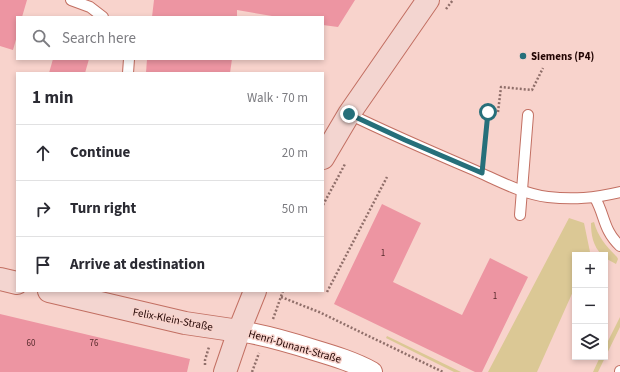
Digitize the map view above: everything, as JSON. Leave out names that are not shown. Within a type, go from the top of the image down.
[{"type":"street","points":[[324,156],[349,114],[428,0]]},
{"type":"street","points":[[0,279],[16,283]]},
{"type":"street","name":"Felix-Klein-Straße","points":[[54,292],[107,302],[186,324],[239,330]]},
{"type":"street","points":[[225,372],[239,330],[255,292]]},
{"type":"street","name":"Henri-Dunant-Straße","points":[[239,330],[294,344],[338,358],[365,370]]},
{"type":"lane","points":[[71,0],[90,7],[102,16]]},
{"type":"lane","points":[[128,72],[129,60]]},
{"type":"lane","points":[[349,114],[521,190],[547,197],[577,199],[595,198],[620,192]]},
{"type":"lane","points":[[520,215],[528,115]]},
{"type":"lane","points":[[595,198],[604,223],[614,240],[620,246]]},
{"type":"path","points":[[498,112],[501,87],[532,90],[543,68]]},
{"type":"path","points":[[482,173],[488,112]]},
{"type":"path","points":[[327,292],[387,177]]},
{"type":"path","points":[[281,297],[319,312],[443,372]]},
{"type":"shaded area","points":[[569,218],[584,223],[590,252],[572,252],[572,294],[537,372],[488,372]]},
{"type":"shaded area","points":[[594,222],[603,241],[617,257],[618,259],[616,264],[608,260],[608,252],[599,252],[596,248],[591,232],[591,223]]},
{"type":"shaded area","points":[[620,317],[620,327],[608,352],[608,341]]},
{"type":"shaded area","points":[[387,336],[461,372],[454,372],[386,338]]},
{"type":"shaded area","points":[[599,360],[604,360],[598,372],[593,372]]},
{"type":"building","points":[[0,0],[27,0],[22,16],[16,16],[16,40],[13,50],[0,46]]},
{"type":"building","points":[[154,0],[355,0],[338,27],[324,25],[324,16],[272,16],[237,10],[237,16],[152,16]]},
{"type":"building","points":[[53,60],[89,60],[85,72],[49,72]]},
{"type":"building","points":[[147,60],[232,60],[230,72],[146,72]]},
{"type":"building","points":[[382,204],[421,223],[393,282],[462,315],[490,258],[528,277],[482,372],[475,372],[334,304]]},
{"type":"building","points":[[0,314],[190,359],[187,372],[0,372]]},
{"type":"place","name":"Siemens (P4)","points":[[523,56]]},
{"type":"route","points":[[349,114],[482,173],[488,112]]}]
